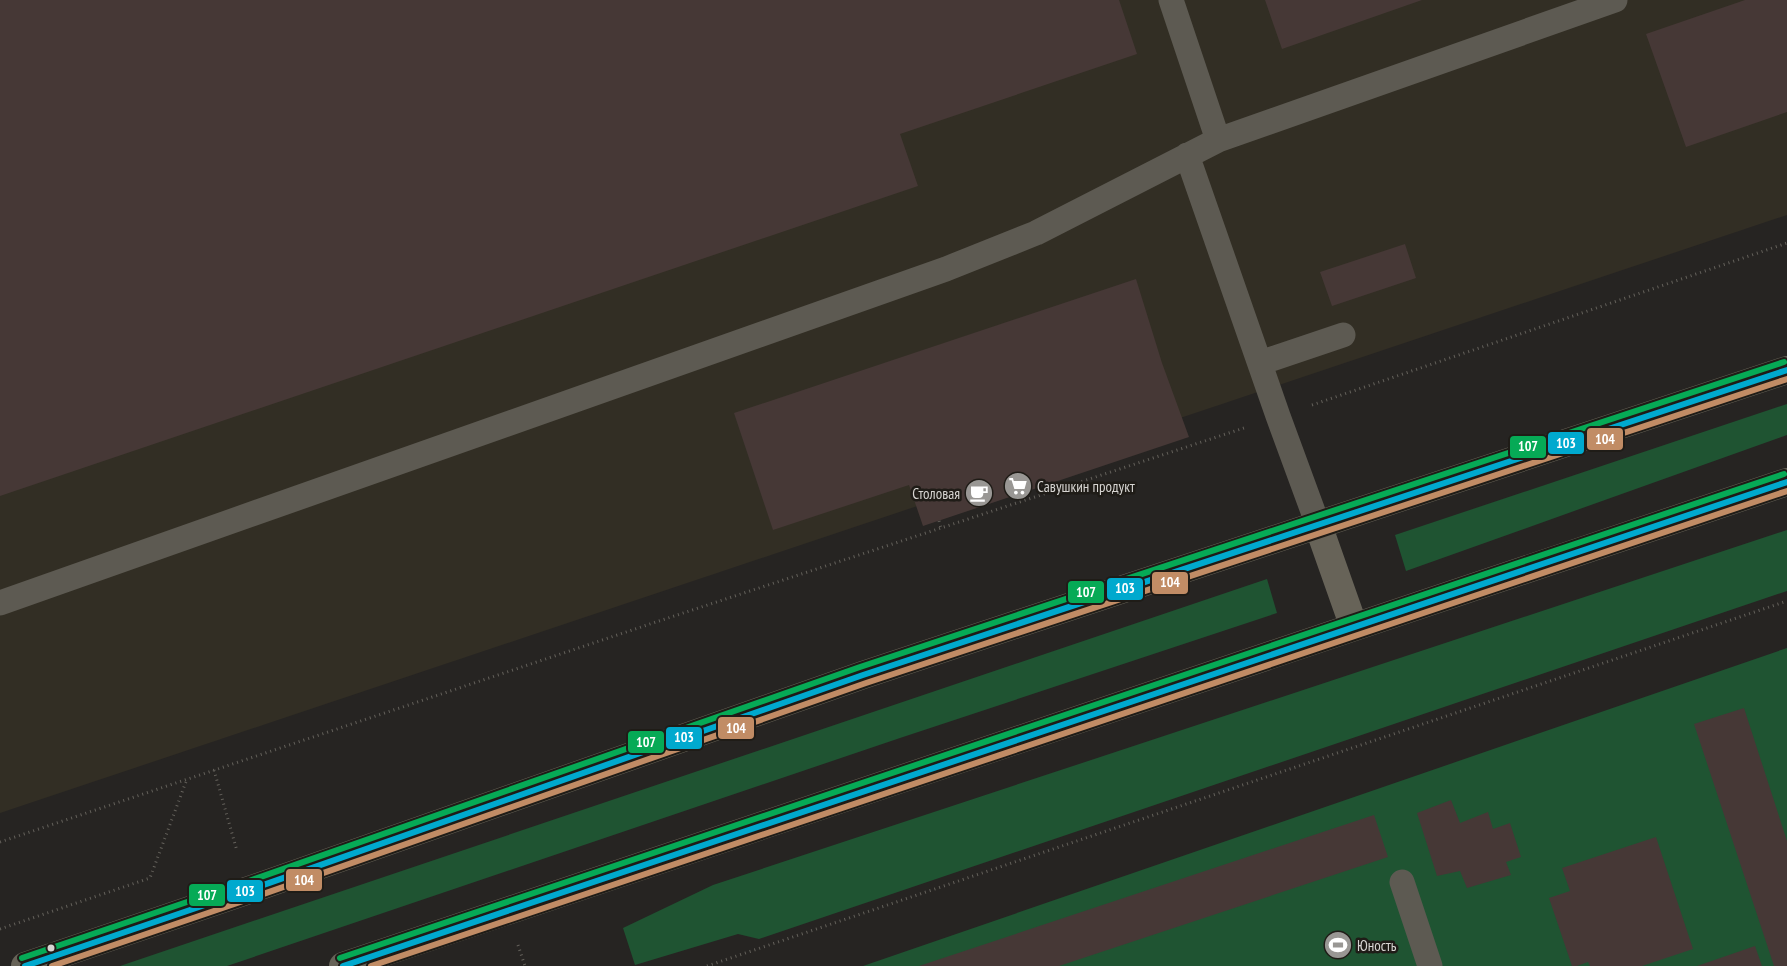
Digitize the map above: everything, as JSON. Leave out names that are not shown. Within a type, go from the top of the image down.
[{"type":"main road","points":[[25,966],[873,672],[1787,370]]},
{"type":"main road","points":[[343,966],[1787,482]]},
{"type":"main road","points":[[1318,525],[1354,627]]},
{"type":"lane","points":[[1170,0],[1218,140]]},
{"type":"lane","points":[[0,603],[955,266],[1036,233],[1218,140],[1612,1]]},
{"type":"lane","points":[[1187,155],[1318,525]]},
{"type":"lane","points":[[1260,363],[1343,335]]},
{"type":"lane","points":[[1402,882],[1430,966]]},
{"type":"path","points":[[0,842],[1278,416],[1787,243]]},
{"type":"path","points":[[939,521],[941,528]]},
{"type":"path","points":[[707,966],[1787,601]]},
{"type":"path","points":[[214,770],[237,851]]},
{"type":"path","points":[[0,928],[150,878],[187,779]]},
{"type":"shaded area","points":[[0,0],[1787,0],[1787,215],[0,813]]},
{"type":"green space","points":[[1787,404],[1787,435],[1406,571],[1395,535]]},
{"type":"green space","points":[[1787,530],[1787,591],[759,939],[738,934],[635,965],[623,928],[713,885]]},
{"type":"green space","points":[[1267,579],[1277,613],[900,738],[227,966],[120,966]]},
{"type":"green space","points":[[1787,648],[1787,966],[863,966]]},
{"type":"building","points":[[0,0],[1119,0],[1137,54],[900,134],[918,186],[0,496]]},
{"type":"building","points":[[1265,0],[1422,0],[1282,49]]},
{"type":"building","points":[[1745,0],[1787,0],[1787,112],[1686,147],[1646,34]]},
{"type":"building","points":[[1405,244],[1416,278],[1332,306],[1320,272]]},
{"type":"building","points":[[1136,279],[1162,363],[1189,437],[923,526],[909,485],[773,530],[734,413]]},
{"type":"building","points":[[1744,708],[1787,841],[1787,966],[1774,966],[1694,724]]},
{"type":"building","points":[[1451,800],[1460,823],[1488,812],[1493,829],[1510,823],[1521,857],[1506,862],[1511,875],[1467,888],[1460,871],[1437,876],[1417,813]]},
{"type":"building","points":[[1374,815],[1388,857],[1059,966],[919,966]]},
{"type":"building","points":[[1656,837],[1693,949],[1642,966],[1590,966],[1588,962],[1572,966],[1549,898],[1570,891],[1562,868]]},
{"type":"building","points":[[1755,946],[1762,966],[1697,966]]},
{"type":"transit line","name":"107","points":[[22,958],[246,882],[860,667],[1784,362]]},
{"type":"transit line","name":"103","points":[[25,966],[249,890],[863,675],[1787,370]]},
{"type":"transit line","name":"104","points":[[52,966],[866,683],[1787,379]]},
{"type":"transit line","name":"107","points":[[340,958],[1784,474]]},
{"type":"transit line","name":"103","points":[[343,966],[1787,482]]},
{"type":"transit line","name":"104","points":[[371,966],[1787,491]]},
{"type":"place","name":"Савушкин продукт","points":[[1018,486]]},
{"type":"place","name":"Столовая","points":[[979,493]]},
{"type":"place","name":"Юность","points":[[1338,945]]}]
